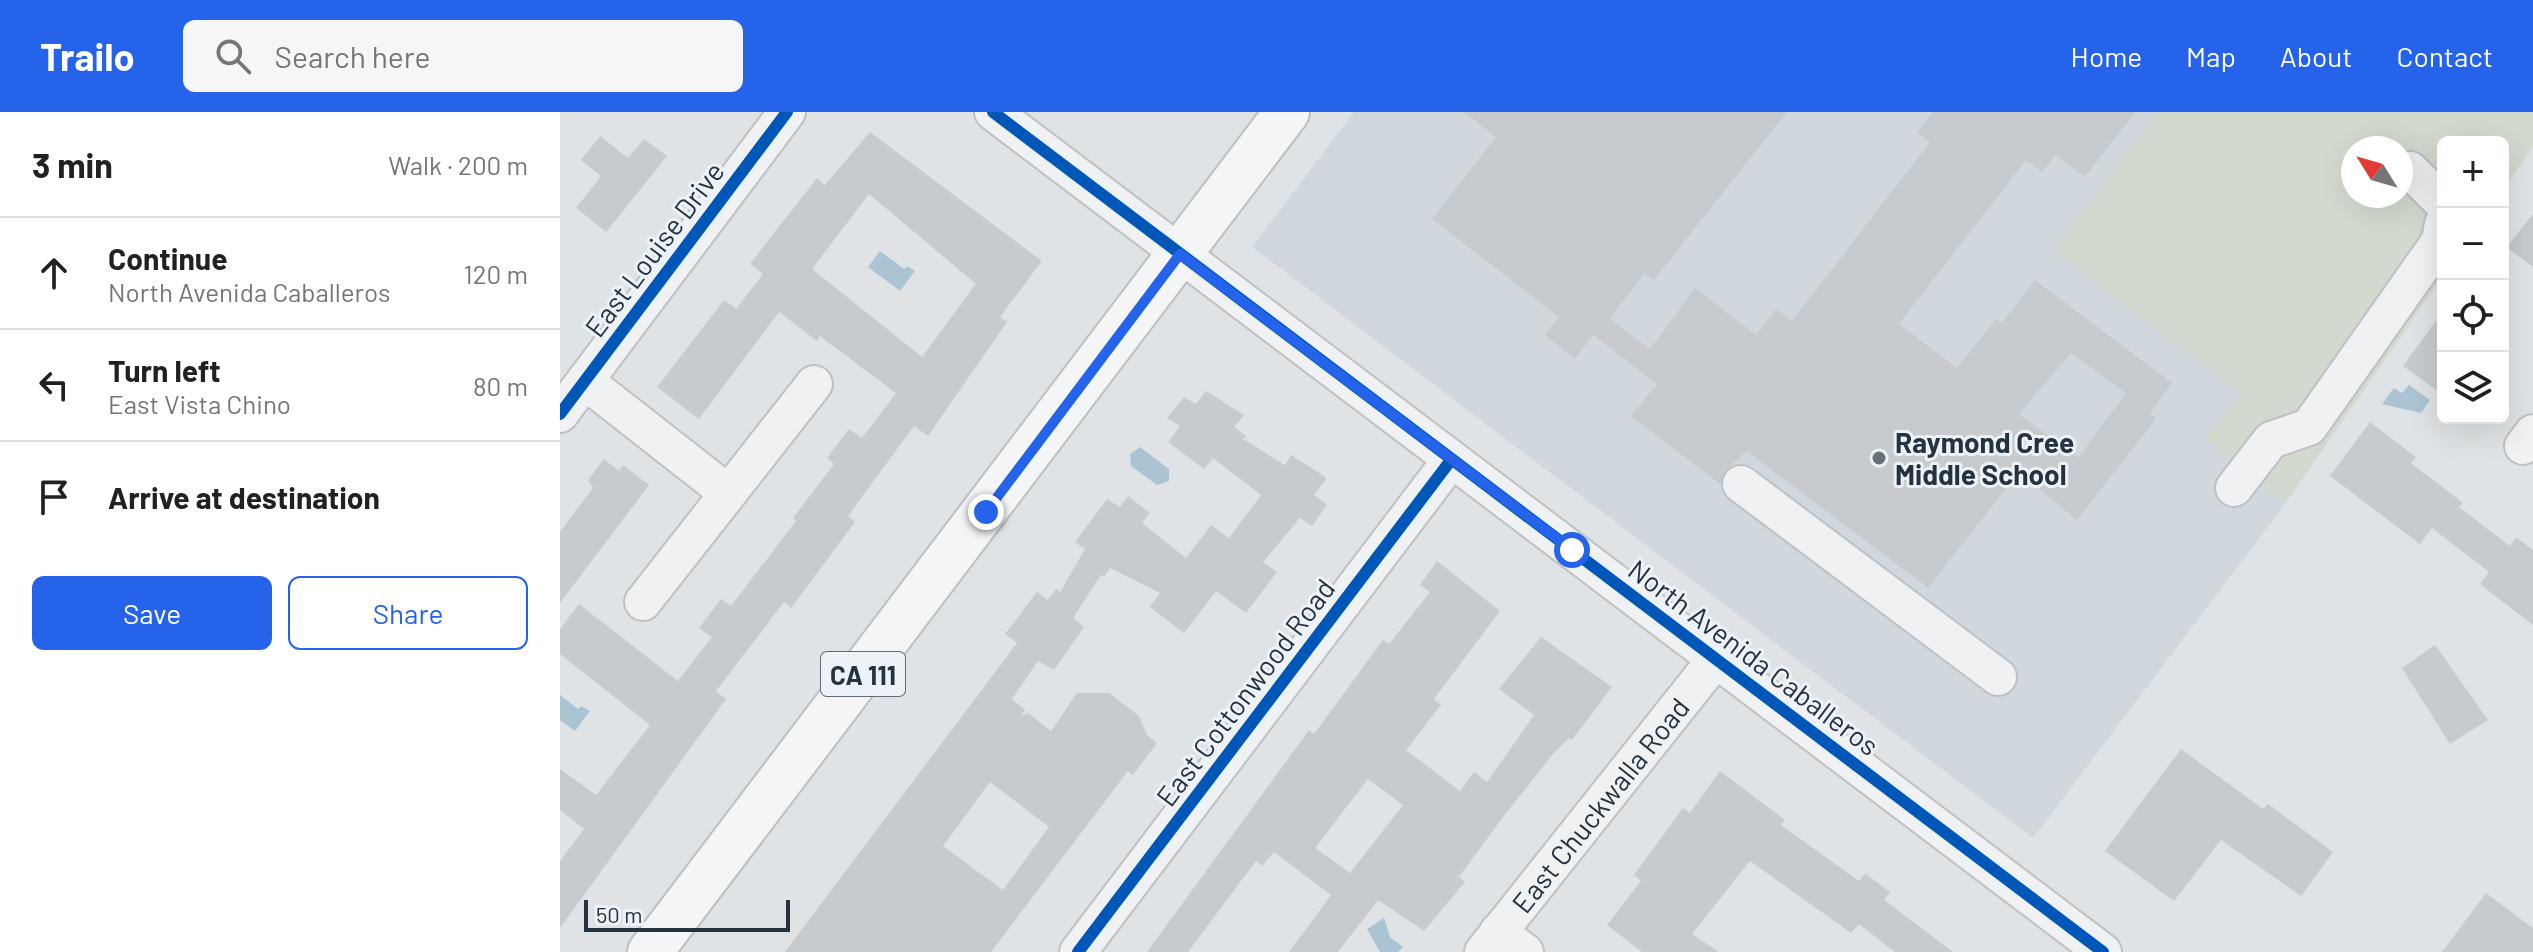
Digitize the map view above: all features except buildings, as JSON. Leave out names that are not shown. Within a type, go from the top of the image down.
[{"type":"main road","name":"CA 111","points":[[650,952],[1287,112]]},
{"type":"street","name":"East Louise Drive","points":[[560,414],[787,112]]},
{"type":"street","name":"North Avenida Caballeros","points":[[993,112],[2103,952]]},
{"type":"street","points":[[2413,173],[2437,197]]},
{"type":"street","points":[[2234,488],[2271,440],[2309,427],[2437,245]]},
{"type":"street","points":[[585,381],[728,493]]},
{"type":"street","points":[[643,602],[814,384]]},
{"type":"street","name":"East Cottonwood Road","points":[[1078,952],[1451,460]]},
{"type":"street","points":[[1741,484],[1998,677]]},
{"type":"street","name":"East Chuckwalla Road","points":[[1502,945],[1716,659]]},
{"type":"shaded area","name":"Raymond Cree Middle School","points":[[1354,112],[2158,112],[2053,250],[2240,393],[2205,439],[2285,504],[2033,838],[1252,247]]},
{"type":"shaded area","points":[[2158,112],[2533,112],[2533,147],[2509,181],[2509,136],[2437,136],[2437,285],[2285,504],[2205,439],[2240,393],[2053,250]]},
{"type":"water","points":[[880,251],[904,269],[907,266],[915,271],[900,291],[868,267]]},
{"type":"water","points":[[2409,385],[2430,400],[2421,413],[2382,404],[2394,388],[2402,393]]},
{"type":"water","points":[[1140,447],[1169,469],[1169,481],[1157,485],[1131,466],[1130,454]]},
{"type":"water","points":[[560,695],[578,709],[581,706],[590,711],[575,731],[560,720]]},
{"type":"water","points":[[1384,918],[1390,937],[1403,947],[1398,952],[1380,952],[1367,929]]},
{"type":"cycle path","points":[[560,414],[787,112]]},
{"type":"cycle path","points":[[993,112],[2103,952]]},
{"type":"cycle path","points":[[1078,952],[1451,460]]},
{"type":"place","name":"Raymond Cree Middle School","points":[[1879,458]]},
{"type":"route","points":[[986,512],[1180,254],[1572,550]]}]
